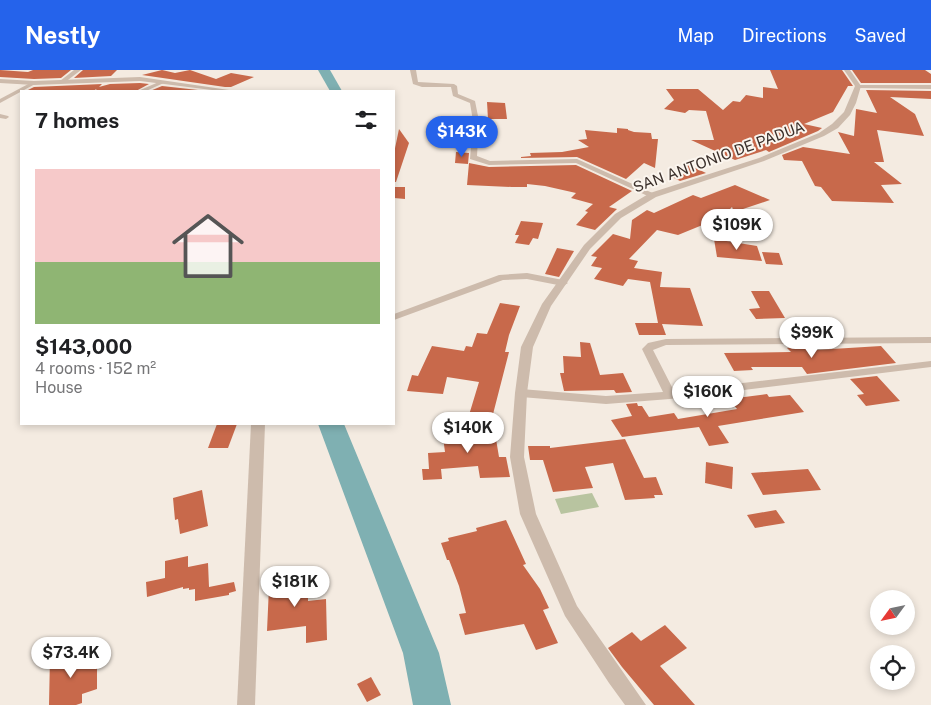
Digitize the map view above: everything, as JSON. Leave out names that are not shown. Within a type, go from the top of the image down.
[{"type":"street","points":[[62,82],[78,70]]},
{"type":"street","points":[[413,70],[415,83],[422,85],[452,85],[454,86],[455,95],[473,102],[476,121],[474,157],[479,161],[489,163],[577,161],[653,195]]},
{"type":"street","points":[[847,70],[858,86],[931,87]]},
{"type":"street","points":[[0,81],[62,82],[140,79],[225,90]]},
{"type":"street","points":[[0,101],[34,82]]},
{"type":"street","points":[[143,90],[163,82]]},
{"type":"street","name":"SAN ANTONIO DE PADUA","points":[[637,705],[615,677],[571,611],[528,514],[517,457],[520,393],[527,348],[546,306],[587,247],[618,216],[653,195],[766,158],[822,135],[836,125],[848,112],[856,97],[858,86]]},
{"type":"street","points":[[395,317],[502,277],[527,276],[563,283]]},
{"type":"street","points":[[670,395],[648,349],[652,344],[666,342],[931,340]]},
{"type":"street","points":[[520,393],[606,400],[670,395],[931,364]]},
{"type":"street","points":[[246,705],[258,425]]},
{"type":"green space","points":[[592,493],[599,507],[561,514],[555,499]]},
{"type":"building","points":[[0,70],[28,72],[33,70],[71,70],[61,78],[34,79],[0,77]]},
{"type":"building","points":[[83,70],[117,70],[111,76],[74,78]]},
{"type":"building","points":[[162,70],[175,73],[190,70],[216,79],[231,73],[254,77],[231,87],[225,87],[142,75]]},
{"type":"building","points":[[770,70],[842,70],[853,86],[848,86],[833,112],[804,124],[822,128],[818,131],[769,152],[766,150],[735,160],[691,140],[714,140],[706,111],[689,110],[685,113],[664,109],[674,100],[666,89],[698,89],[723,110],[733,101],[740,102],[746,95],[763,98],[763,87],[778,89]]},
{"type":"building","points":[[852,70],[925,70],[931,74],[931,83],[861,83]]},
{"type":"building","points":[[102,84],[99,87],[110,84],[149,84],[138,90],[28,90],[34,87]]},
{"type":"building","points":[[162,86],[198,90],[152,90]]},
{"type":"building","points":[[866,90],[931,91],[931,99],[890,97],[915,114],[924,136],[877,130],[884,162],[874,162],[902,184],[881,185],[894,203],[832,201],[821,187],[815,186],[802,161],[784,160],[782,155],[803,147],[850,154],[838,132],[854,136],[856,109],[877,113]]},
{"type":"building","points":[[487,102],[505,103],[507,119],[488,119]]},
{"type":"building","points":[[617,128],[651,133],[652,139],[658,139],[655,168],[644,163],[626,179],[577,157],[521,158],[531,156],[530,153],[562,152],[589,147],[578,140],[587,139],[585,130],[617,133]]},
{"type":"building","points":[[399,129],[409,143],[396,182],[395,182],[395,148]]},
{"type":"building","points":[[456,152],[469,153],[468,164],[455,163]]},
{"type":"building","points":[[469,163],[489,167],[576,165],[632,191],[609,207],[617,209],[595,230],[576,225],[588,212],[585,211],[593,204],[571,198],[576,193],[527,184],[527,187],[467,185]]},
{"type":"building","points":[[685,163],[706,173],[680,181],[672,177]]},
{"type":"building","points":[[735,185],[770,200],[734,212],[732,207],[722,217],[678,235],[657,230],[629,259],[638,261],[634,268],[662,272],[660,287],[690,288],[703,326],[662,324],[666,335],[639,335],[635,323],[658,323],[650,282],[628,279],[623,286],[594,279],[602,268],[591,266],[597,257],[591,256],[613,234],[630,239],[632,220],[647,210],[654,213],[693,195],[701,198]]},
{"type":"building","points":[[395,187],[405,187],[405,199],[395,198]]},
{"type":"building","points":[[521,221],[543,223],[538,239],[533,238],[529,245],[515,243],[519,235],[515,235]]},
{"type":"building","points":[[714,239],[757,246],[762,261],[717,257]]},
{"type":"building","points":[[557,248],[574,251],[559,277],[545,274]]},
{"type":"building","points":[[762,252],[779,253],[783,265],[766,264]]},
{"type":"building","points":[[751,291],[769,291],[785,318],[756,319],[749,309],[760,308]]},
{"type":"building","points":[[500,303],[520,306],[509,335],[505,352],[509,352],[492,418],[469,415],[479,382],[447,377],[443,394],[407,391],[412,375],[418,376],[432,346],[464,351],[466,346],[472,347],[477,333],[487,334]]},
{"type":"building","points":[[580,342],[590,343],[600,375],[623,373],[632,392],[616,393],[614,390],[564,391],[560,373],[564,373],[563,356],[581,357]]},
{"type":"building","points":[[812,346],[816,350],[881,346],[896,363],[807,374],[802,367],[751,367],[753,370],[734,371],[724,353],[791,352],[787,348]]},
{"type":"building","points":[[877,376],[900,401],[866,406],[857,395],[864,394],[850,379]]},
{"type":"building","points":[[767,394],[769,397],[790,395],[804,412],[718,426],[729,443],[709,446],[699,427],[622,437],[611,420],[632,416],[626,404],[637,403],[638,406],[642,406],[649,417],[674,413],[678,419],[737,409],[729,399]]},
{"type":"building","points":[[217,425],[237,425],[228,448],[208,448]]},
{"type":"building","points":[[494,427],[499,457],[506,457],[510,477],[480,478],[478,466],[441,469],[442,479],[423,480],[422,469],[429,469],[428,453],[445,452],[442,430]]},
{"type":"building","points":[[625,439],[644,478],[656,477],[663,495],[654,495],[655,498],[625,500],[613,463],[585,467],[593,488],[553,492],[543,460],[530,460],[528,446],[550,446],[550,448]]},
{"type":"building","points":[[706,462],[733,467],[732,489],[705,483]]},
{"type":"building","points":[[808,469],[821,490],[763,495],[751,473]]},
{"type":"building","points":[[202,490],[208,526],[180,534],[178,519],[175,520],[173,498]]},
{"type":"building","points":[[776,510],[785,523],[755,528],[747,515]]},
{"type":"building","points":[[506,520],[526,564],[523,565],[540,589],[549,608],[543,610],[558,643],[536,650],[524,624],[465,635],[459,614],[466,613],[459,586],[441,543],[449,541],[448,538],[477,531],[476,528]]},
{"type":"building","points":[[188,556],[188,567],[208,563],[209,587],[234,582],[236,591],[229,593],[229,595],[195,601],[195,589],[183,589],[183,587],[147,597],[146,582],[165,578],[165,561]]},
{"type":"building","points":[[279,571],[279,582],[308,578],[308,601],[326,599],[327,640],[306,643],[306,626],[267,631],[269,587],[265,588],[265,574]]},
{"type":"building","points":[[665,625],[687,648],[660,666],[695,705],[654,705],[608,648],[632,632],[641,641]]},
{"type":"building","points":[[78,649],[78,657],[86,655],[87,665],[97,662],[97,689],[82,694],[82,703],[76,705],[49,705],[50,657]]},
{"type":"building","points":[[371,677],[381,695],[367,702],[357,684]]},
{"type":"waterway","points":[[324,70],[335,90]]},
{"type":"waterway","points":[[331,425],[421,653],[432,705]]}]
